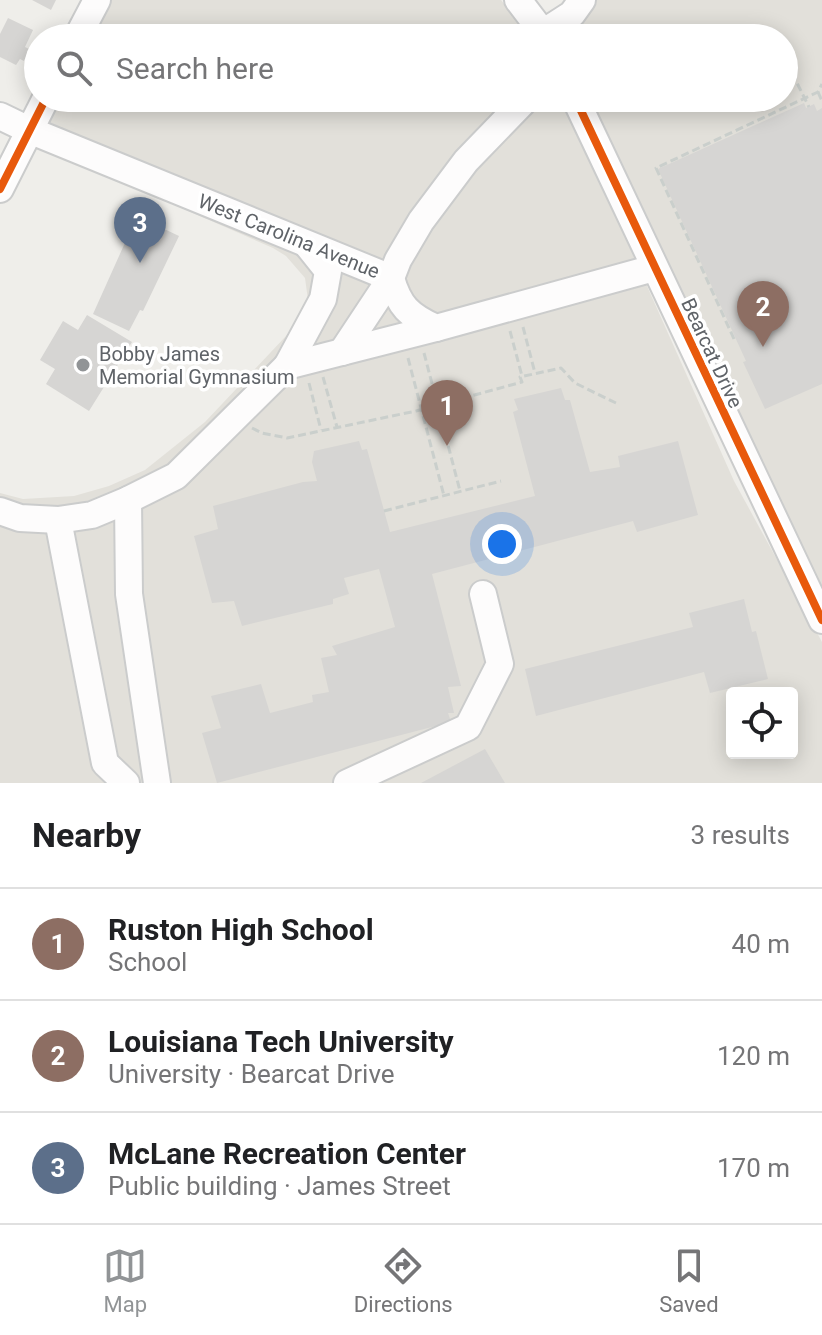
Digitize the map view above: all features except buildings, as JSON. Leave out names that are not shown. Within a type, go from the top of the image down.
[{"type":"street","points":[[84,24],[97,0]]},
{"type":"street","points":[[518,0],[537,24]]},
{"type":"street","points":[[560,24],[582,0]]},
{"type":"street","points":[[0,189],[39,112]]},
{"type":"street","points":[[342,352],[391,278],[421,221],[454,177],[513,112]]},
{"type":"street","name":"Bearcat Drive","points":[[582,112],[822,620]]},
{"type":"street","name":"West Carolina Avenue","points":[[0,116],[391,278],[397,298],[428,335]]},
{"type":"street","points":[[297,369],[323,299],[328,271],[305,242]]},
{"type":"street","points":[[0,511],[20,518],[58,520],[92,515],[176,476],[234,419],[297,369],[342,352],[428,335],[654,268]]},
{"type":"street","points":[[128,500],[129,594],[157,783]]},
{"type":"street","points":[[58,520],[105,763],[126,783]]},
{"type":"street","points":[[347,783],[468,727],[500,664],[483,594]]},
{"type":"path","points":[[798,101],[818,92],[822,84]]},
{"type":"path","points":[[798,85],[809,107]]},
{"type":"path","points":[[818,92],[822,101]]},
{"type":"path","points":[[734,339],[656,168],[775,112]]},
{"type":"path","points":[[520,316],[535,373]]},
{"type":"path","points":[[234,419],[262,433],[287,438],[422,409],[522,382],[507,320]]},
{"type":"path","points":[[428,335],[438,405],[460,491]]},
{"type":"path","points":[[405,346],[444,496]]},
{"type":"path","points":[[321,368],[337,427]]},
{"type":"path","points":[[522,376],[561,368],[575,383],[616,403]]},
{"type":"path","points":[[297,369],[321,431]]},
{"type":"path","points":[[384,511],[501,481]]},
{"type":"shaded area","points":[[110,0],[501,0],[520,24],[97,24]]},
{"type":"shaded area","points":[[592,0],[822,0],[822,597],[592,112],[798,112],[798,24],[579,24]]},
{"type":"shaded area","points":[[52,112],[569,112],[734,481],[822,642],[822,783],[0,783],[0,493],[23,499],[74,496],[109,486],[145,470],[205,422],[303,318],[308,300],[305,278],[286,256],[40,146],[33,147]]},
{"type":"cycle path","points":[[0,189],[39,112]]},
{"type":"cycle path","points":[[582,112],[822,620]]},
{"type":"place","name":"McLane Recreation Center","points":[[140,263]]},
{"type":"place","name":"Louisiana Tech University","points":[[763,347]]},
{"type":"place","name":"Bobby James Memorial Gymnasium","points":[[83,365]]},
{"type":"place","name":"Ruston High School","points":[[447,446]]}]
